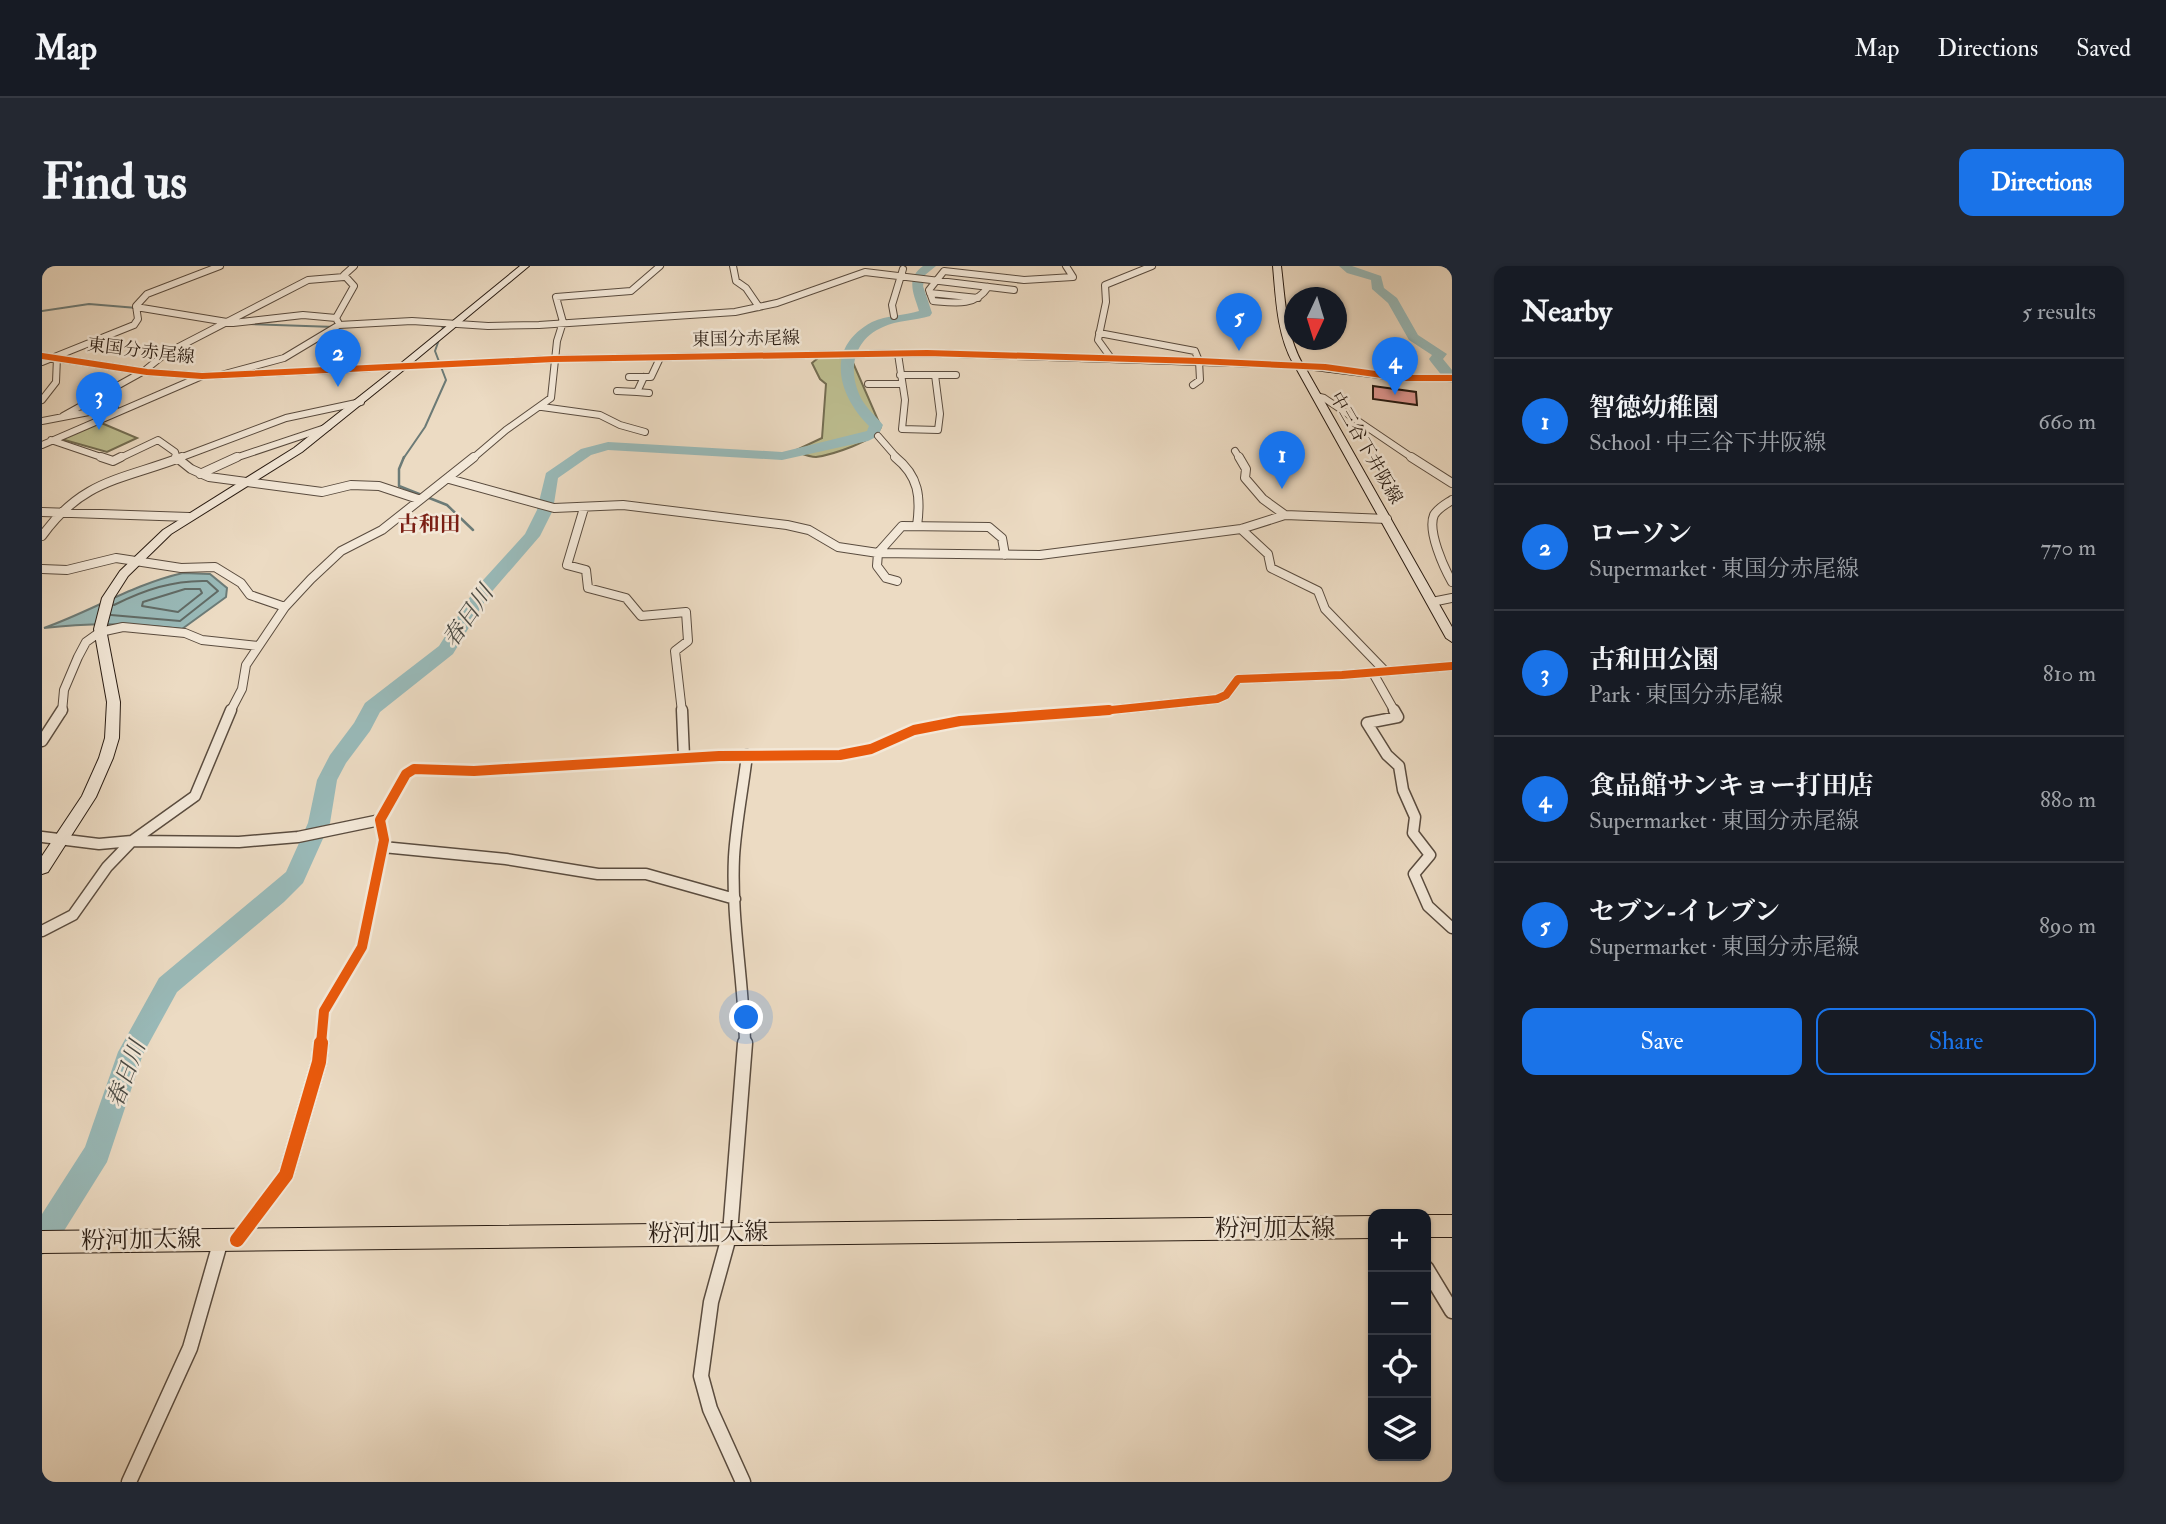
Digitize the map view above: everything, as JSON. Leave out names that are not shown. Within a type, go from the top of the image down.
[{"type":"main road","points":[[1431,1226],[1452,1226]]},
{"type":"main road","name":"粉河加太線","points":[[48,1242],[1368,1227]]},
{"type":"street","points":[[42,362],[134,325],[138,319],[136,307],[147,294],[220,266]]},
{"type":"street","points":[[63,416],[144,371],[165,354],[309,279],[344,277],[354,266]]},
{"type":"street","points":[[42,868],[93,790],[110,747],[114,705],[102,656],[100,632],[108,598],[136,559],[189,517],[246,483],[328,427],[525,266]]},
{"type":"street","points":[[42,931],[73,915],[107,867],[132,841],[195,796],[209,768],[220,730],[242,689],[246,665],[285,607],[311,579],[341,551],[382,530],[418,499],[449,480],[506,430],[542,407],[551,398],[555,377],[555,341],[563,322],[556,297],[631,291],[660,266]]},
{"type":"street","points":[[733,266],[736,281],[746,289],[759,307]]},
{"type":"street","points":[[954,266],[944,271],[935,281],[930,293],[978,298],[988,287]]},
{"type":"street","points":[[983,275],[986,266]]},
{"type":"street","points":[[1010,278],[1013,266]]},
{"type":"street","points":[[944,271],[1010,278],[1043,275],[1073,277],[1066,266]]},
{"type":"street","points":[[1111,358],[1098,340],[1106,302],[1105,285],[1147,271],[1152,266]]},
{"type":"street","name":"中三谷下井阪線","points":[[1277,266],[1286,337],[1299,367],[1452,638]]},
{"type":"street","points":[[136,307],[226,322],[251,323],[303,315],[337,322],[563,322],[735,312],[759,307],[865,269],[900,277],[1014,289]]},
{"type":"street","points":[[894,316],[892,305],[903,269]]},
{"type":"street","points":[[220,375],[284,358],[337,322],[354,286],[344,277]]},
{"type":"street","points":[[1099,333],[1190,349],[1198,354],[1199,361],[1200,380],[1193,385]]},
{"type":"street","points":[[898,354],[905,400],[902,429],[937,430],[940,414],[935,375]]},
{"type":"street","name":"東国分赤尾線","points":[[42,355],[144,371],[202,376],[554,359],[898,354],[1199,361],[1325,367],[1404,378],[1449,378]]},
{"type":"street","points":[[42,400],[56,382],[57,357]]},
{"type":"street","points":[[629,377],[651,377],[660,358]]},
{"type":"street","points":[[901,375],[956,375]]},
{"type":"street","points":[[42,445],[128,405],[202,376]]},
{"type":"street","points":[[637,392],[644,377]]},
{"type":"street","points":[[868,384],[901,384]]},
{"type":"street","points":[[617,391],[649,393]]},
{"type":"street","points":[[1316,396],[1324,398],[1353,420],[1452,483]]},
{"type":"street","points":[[42,536],[60,511],[110,480],[177,459],[286,418],[360,402]]},
{"type":"street","points":[[42,421],[128,405]]},
{"type":"street","points":[[542,407],[600,415],[620,425],[645,432]]},
{"type":"street","points":[[200,474],[231,459],[328,427]]},
{"type":"street","points":[[878,436],[885,449],[912,472],[919,487],[917,526]]},
{"type":"street","points":[[51,440],[113,461],[158,440],[175,452],[177,459],[200,474],[246,483],[321,492],[351,485],[379,486],[418,499]]},
{"type":"street","points":[[1235,451],[1247,469],[1245,478],[1249,485],[1285,516]]},
{"type":"street","points":[[449,480],[554,508],[623,505],[787,525],[809,530],[838,547],[878,553],[1058,555],[1241,529],[1285,516],[1387,519]]},
{"type":"street","points":[[1452,500],[1437,511],[1433,520],[1443,569],[1452,582]]},
{"type":"street","points":[[583,508],[567,565],[586,570],[588,588],[626,598],[641,616],[686,612],[688,641],[675,651],[680,677],[684,757]]},
{"type":"street","points":[[42,512],[189,517]]},
{"type":"street","points":[[897,581],[886,578],[877,566],[878,553],[902,526],[989,527],[1002,538],[1005,555]]},
{"type":"street","points":[[1241,529],[1268,554],[1272,568],[1318,591],[1325,609],[1379,672],[1398,717],[1367,723],[1387,755],[1399,766],[1403,790],[1415,817],[1413,833],[1430,855],[1413,874],[1428,906],[1452,928]]},
{"type":"street","points":[[42,569],[67,570],[116,558],[181,568],[215,567],[241,583],[250,595],[285,607]]},
{"type":"street","points":[[1432,603],[1452,598]]},
{"type":"street","points":[[42,741],[45,731],[62,713],[64,690],[78,657],[86,642],[100,632],[123,627],[185,633],[202,640],[258,646]]},
{"type":"street","points":[[129,1482],[190,1348],[229,1239],[286,1175],[319,1062],[324,1011],[362,947],[383,847],[380,820],[406,774],[414,769],[474,771],[684,757],[840,755],[871,749],[914,730],[960,721],[1028,718],[1209,700],[1226,695],[1238,679],[1255,676],[1379,672],[1452,666]]},
{"type":"street","points":[[743,1482],[710,1409],[702,1376],[711,1302],[730,1233],[745,1043],[734,857],[747,755]]},
{"type":"street","points":[[42,837],[99,844],[132,841],[206,844],[298,836],[380,820]]},
{"type":"street","points":[[383,847],[506,859],[598,874],[646,874],[735,898]]},
{"type":"street","points":[[1428,1272],[1452,1311]]},
{"type":"green space","points":[[818,358],[851,358],[881,427],[862,442],[816,457],[794,451],[822,438],[826,384],[820,379],[812,363]]},
{"type":"green space","points":[[99,422],[137,438],[107,452],[61,439]]},
{"type":"water","points":[[183,573],[210,574],[227,588],[226,597],[182,629],[113,624],[44,628],[147,584]]},
{"type":"building","points":[[1373,386],[1416,392],[1417,405],[1373,399]]},
{"type":"waterway","name":"春日川","points":[[42,1240],[97,1153],[131,1052],[168,985],[276,896],[295,877],[319,823],[327,780],[337,760],[363,726],[372,708],[446,650],[481,593],[532,536],[545,510],[551,476],[586,452],[608,446],[782,456],[863,438],[873,433],[876,425],[856,402],[850,388],[847,361],[860,336],[874,326],[926,313],[917,286],[919,274],[930,266]]},
{"type":"waterway","points":[[1345,266],[1351,271],[1377,278],[1378,289],[1393,301],[1413,337],[1440,354],[1436,359],[1452,379]]},
{"type":"waterway","points":[[42,311],[89,304],[137,308]]},
{"type":"waterway","points":[[248,324],[335,327]]},
{"type":"waterway","points":[[403,458],[425,427],[446,380],[435,351],[443,328],[441,325]]},
{"type":"waterway","points":[[403,458],[399,469],[399,486],[447,505],[473,530]]},
{"type":"cycle path","points":[[42,356],[147,372],[202,376],[554,359],[927,353],[1199,361],[1325,367],[1404,378],[1452,378]]},
{"type":"cycle path","points":[[237,1240],[286,1175],[319,1062],[324,1011],[362,947],[384,840],[380,820],[406,774],[414,769],[474,771],[719,756],[840,755],[871,749],[914,730],[986,717],[1028,718],[1217,699],[1226,695],[1238,679],[1342,675],[1452,666]]},
{"type":"place","name":"セブン-イレブン","points":[[1239,351]]},
{"type":"place","name":"ローソン","points":[[338,387]]},
{"type":"place","name":"食品館サンキョー打田店","points":[[1395,395]]},
{"type":"place","name":"古和田公園","points":[[99,430]]},
{"type":"place","name":"智徳幼稚園","points":[[1282,489]]},
{"type":"district","name":"古和田","points":[[429,524]]}]
